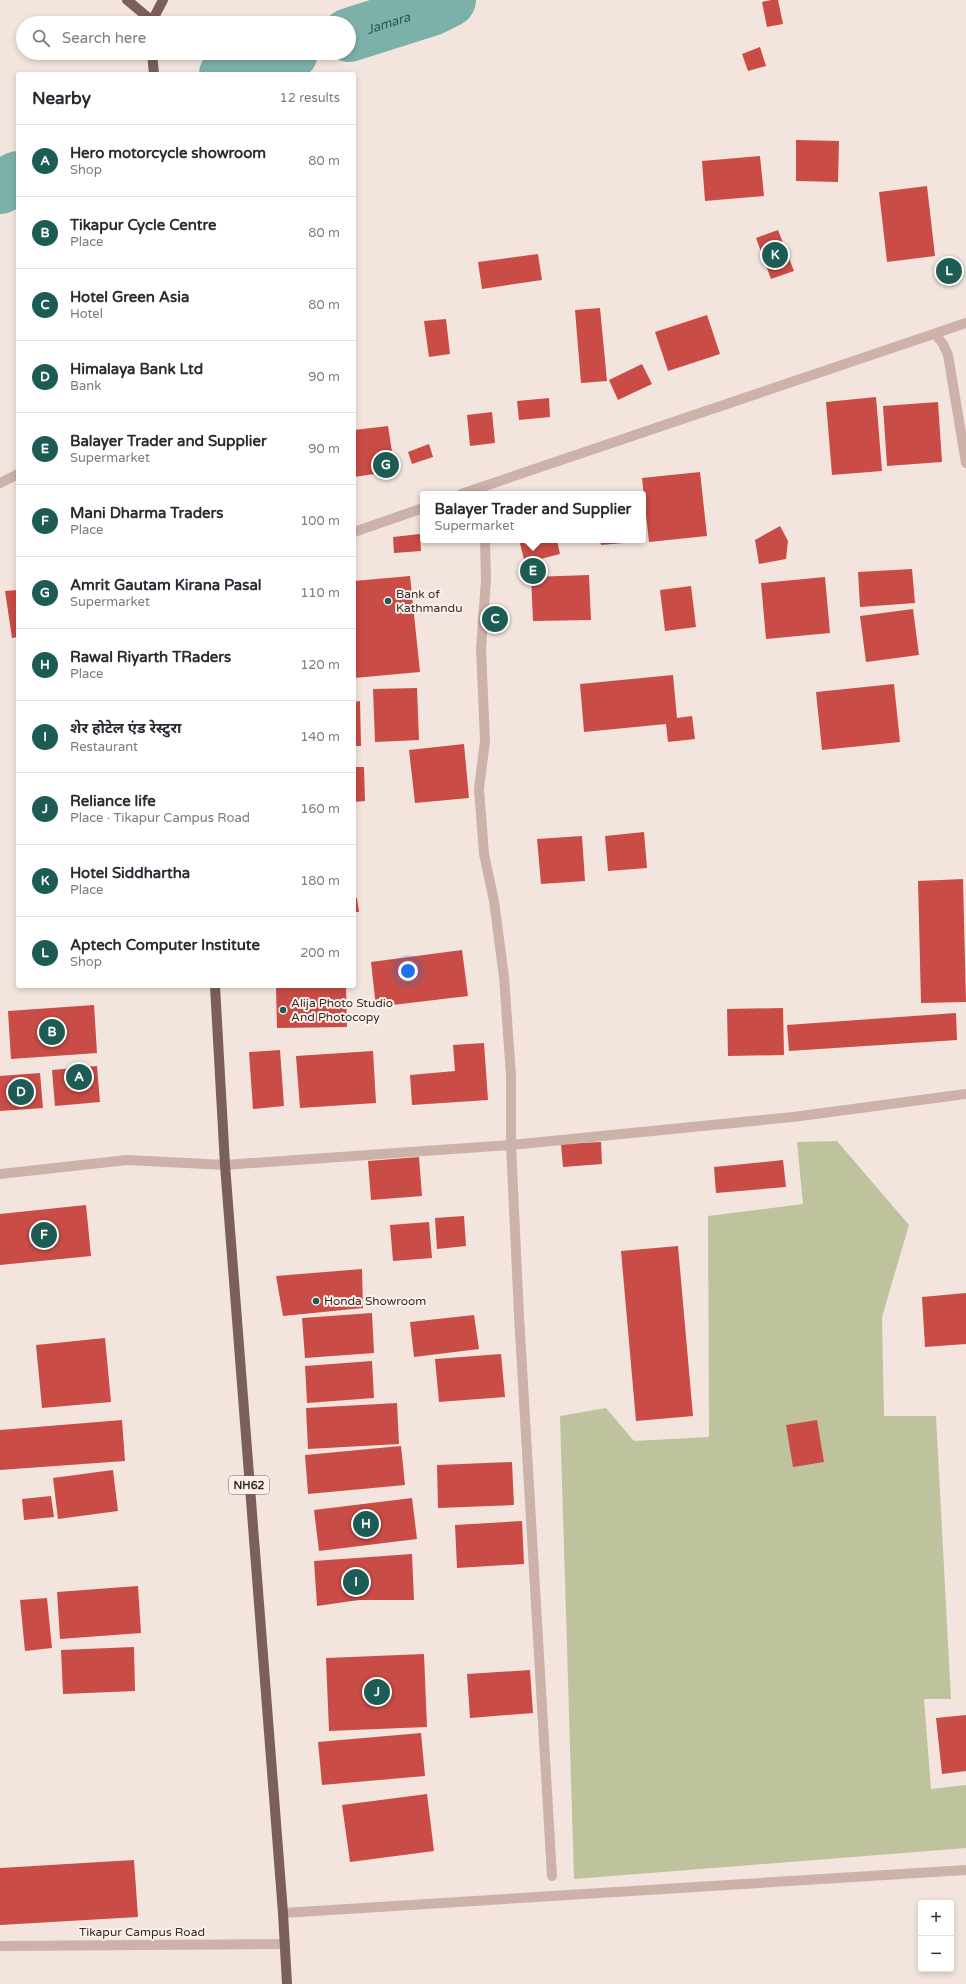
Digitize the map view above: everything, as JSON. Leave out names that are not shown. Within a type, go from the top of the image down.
[{"type":"main road","points":[[127,0],[144,16]]},
{"type":"main road","points":[[154,16],[163,0]]},
{"type":"main road","points":[[153,60],[154,72]]},
{"type":"main road","name":"NH62","points":[[215,988],[225,1165],[283,1914],[286,1984]]},
{"type":"street","points":[[484,490],[966,323]]},
{"type":"street","points":[[935,334],[943,344],[948,355],[966,463]]},
{"type":"street","points":[[0,483],[16,475]]},
{"type":"street","points":[[356,531],[420,509]]},
{"type":"street","points":[[485,543],[486,580],[481,649],[485,741],[479,788],[484,854],[494,900],[504,977],[511,1076],[511,1145],[519,1324],[552,1876]]},
{"type":"street","points":[[0,1174],[127,1160],[225,1165],[511,1145],[793,1117],[966,1094]]},
{"type":"street","points":[[283,1914],[966,1870]]},
{"type":"street","name":"Tikapur Campus Road","points":[[0,1946],[285,1944]]},
{"type":"green space","points":[[837,1141],[909,1225],[882,1317],[884,1416],[936,1416],[951,1699],[924,1699],[931,1789],[966,1785],[966,1848],[574,1879],[560,1416],[606,1408],[634,1441],[709,1437],[708,1216],[803,1204],[797,1142]]},
{"type":"building","points":[[778,0],[783,24],[767,27],[762,2]]},
{"type":"building","points":[[760,47],[766,66],[748,71],[742,54]]},
{"type":"building","points":[[796,140],[839,141],[838,182],[796,181]]},
{"type":"building","points":[[760,156],[764,196],[705,201],[702,161]]},
{"type":"building","points":[[927,186],[935,256],[887,262],[879,192]]},
{"type":"building","points":[[778,230],[794,271],[771,279],[756,238]]},
{"type":"building","points":[[538,254],[542,280],[482,289],[478,262]]},
{"type":"building","points":[[600,308],[607,381],[581,383],[575,310]]},
{"type":"building","points":[[707,315],[720,354],[668,371],[655,332]]},
{"type":"building","points":[[446,319],[450,354],[429,357],[424,321]]},
{"type":"building","points":[[642,364],[652,384],[618,400],[609,380]]},
{"type":"building","points":[[876,397],[882,471],[832,475],[826,402]]},
{"type":"building","points":[[549,398],[550,417],[519,420],[517,401]]},
{"type":"building","points":[[938,402],[942,462],[887,466],[883,406]]},
{"type":"building","points":[[492,412],[495,443],[470,446],[467,415]]},
{"type":"building","points":[[388,426],[395,471],[356,477],[356,430]]},
{"type":"building","points":[[429,444],[433,457],[412,464],[408,452]]},
{"type":"building","points":[[700,472],[707,536],[649,542],[646,515],[646,491],[643,491],[642,478]]},
{"type":"building","points":[[780,526],[788,541],[786,559],[759,564],[755,540]]},
{"type":"building","points":[[420,534],[421,551],[394,553],[393,537]]},
{"type":"building","points":[[520,543],[558,543],[560,554],[525,563]]},
{"type":"building","points":[[601,543],[623,543],[601,545]]},
{"type":"building","points":[[912,569],[915,603],[860,607],[858,572]]},
{"type":"building","points":[[589,575],[591,620],[533,621],[531,577]]},
{"type":"building","points":[[410,576],[420,672],[356,678],[356,581]]},
{"type":"building","points":[[825,577],[830,633],[766,639],[761,583]]},
{"type":"building","points":[[691,586],[696,627],[665,631],[660,590]]},
{"type":"building","points":[[16,590],[16,637],[12,638],[5,591]]},
{"type":"building","points":[[913,609],[919,655],[866,662],[860,616]]},
{"type":"building","points":[[673,675],[677,718],[692,716],[695,739],[668,742],[666,724],[584,732],[580,684]]},
{"type":"building","points":[[894,684],[900,742],[822,750],[816,692]]},
{"type":"building","points":[[417,688],[419,740],[375,742],[373,689]]},
{"type":"building","points":[[360,701],[361,746],[356,746],[356,702]]},
{"type":"building","points":[[464,744],[469,798],[415,803],[409,750]]},
{"type":"building","points":[[356,767],[364,767],[365,801],[356,802]]},
{"type":"building","points":[[644,832],[647,868],[608,871],[605,836]]},
{"type":"building","points":[[582,836],[585,881],[541,884],[537,839]]},
{"type":"building","points":[[963,879],[966,1002],[921,1003],[918,881]]},
{"type":"building","points":[[356,898],[357,898],[359,912],[356,912]]},
{"type":"building","points":[[462,950],[468,996],[376,1007],[371,962]]},
{"type":"building","points":[[276,988],[346,988],[347,1027],[277,1028]]},
{"type":"building","points":[[94,1005],[97,1053],[11,1059],[8,1011]]},
{"type":"building","points":[[783,1008],[784,1055],[728,1056],[727,1009]]},
{"type":"building","points":[[956,1013],[957,1040],[789,1051],[787,1025]]},
{"type":"building","points":[[484,1043],[488,1100],[412,1105],[410,1075],[455,1071],[453,1045]]},
{"type":"building","points":[[280,1050],[284,1106],[253,1109],[249,1052]]},
{"type":"building","points":[[373,1051],[376,1103],[300,1108],[296,1056]]},
{"type":"building","points":[[97,1066],[100,1102],[55,1106],[52,1070]]},
{"type":"building","points":[[40,1073],[43,1108],[0,1111],[0,1076]]},
{"type":"building","points":[[601,1142],[602,1164],[563,1167],[561,1144]]},
{"type":"building","points":[[419,1157],[422,1196],[371,1200],[368,1161]]},
{"type":"building","points":[[783,1160],[786,1187],[716,1193],[714,1167]]},
{"type":"building","points":[[86,1205],[91,1256],[0,1265],[0,1214]]},
{"type":"building","points":[[464,1216],[466,1246],[437,1249],[435,1218]]},
{"type":"building","points":[[429,1222],[432,1258],[393,1261],[390,1225]]},
{"type":"building","points":[[678,1246],[693,1416],[636,1421],[621,1251]]},
{"type":"building","points":[[362,1269],[363,1308],[283,1316],[276,1276]]},
{"type":"building","points":[[966,1293],[966,1344],[925,1347],[922,1297]]},
{"type":"building","points":[[372,1313],[374,1353],[305,1358],[302,1318]]},
{"type":"building","points":[[474,1315],[479,1349],[414,1357],[410,1322]]},
{"type":"building","points":[[105,1338],[111,1402],[42,1408],[36,1345]]},
{"type":"building","points":[[501,1354],[505,1397],[439,1402],[435,1359]]},
{"type":"building","points":[[372,1361],[374,1398],[307,1403],[305,1366]]},
{"type":"building","points":[[397,1403],[399,1444],[308,1449],[306,1408]]},
{"type":"building","points":[[122,1420],[125,1461],[0,1470],[0,1430]]},
{"type":"building","points":[[817,1420],[824,1462],[793,1467],[786,1425]]},
{"type":"building","points":[[401,1446],[405,1485],[308,1494],[305,1455]]},
{"type":"building","points":[[512,1462],[514,1505],[438,1508],[437,1465]]},
{"type":"building","points":[[113,1470],[118,1511],[58,1519],[53,1478]]},
{"type":"building","points":[[51,1496],[54,1517],[24,1520],[22,1499]]},
{"type":"building","points":[[412,1498],[417,1539],[319,1551],[314,1510]]},
{"type":"building","points":[[522,1521],[524,1564],[457,1568],[455,1525]]},
{"type":"building","points":[[412,1554],[414,1600],[359,1600],[317,1606],[314,1561]]},
{"type":"building","points":[[138,1586],[141,1633],[60,1639],[57,1592]]},
{"type":"building","points":[[47,1598],[52,1648],[25,1651],[20,1600]]},
{"type":"building","points":[[134,1647],[135,1691],[63,1694],[61,1650]]},
{"type":"building","points":[[424,1654],[427,1727],[329,1731],[326,1658]]},
{"type":"building","points":[[530,1670],[533,1713],[470,1718],[467,1674]]},
{"type":"building","points":[[966,1715],[966,1771],[942,1774],[936,1718]]},
{"type":"building","points":[[421,1733],[425,1776],[322,1785],[318,1742]]},
{"type":"building","points":[[427,1794],[434,1851],[350,1862],[342,1805]]},
{"type":"building","points":[[134,1860],[138,1917],[0,1925],[0,1868]]},
{"type":"waterway","name":"Jamara","points":[[356,33],[431,9],[449,0]]},
{"type":"waterway","name":"Jamara","points":[[232,72],[269,60]]},
{"type":"waterway","name":"Jamara","points":[[0,187],[16,179]]},
{"type":"place","name":"Hotel Siddhartha","points":[[775,255]]},
{"type":"place","name":"Aptech Computer Institute","points":[[949,271]]},
{"type":"place","name":"Amrit Gautam Kirana Pasal","points":[[386,465]]},
{"type":"place","name":"Balayer Trader and Supplier","points":[[533,571]]},
{"type":"place","name":"Bank of Kathmandu","points":[[388,601]]},
{"type":"place","name":"Hotel Green Asia","points":[[495,619]]},
{"type":"place","name":"Alija Photo Studio And Photocopy","points":[[283,1010]]},
{"type":"place","name":"Tikapur Cycle Centre","points":[[52,1032]]},
{"type":"place","name":"Hero motorcycle showroom","points":[[79,1077]]},
{"type":"place","name":"Himalaya Bank Ltd","points":[[21,1092]]},
{"type":"place","name":"Mani Dharma Traders","points":[[44,1235]]},
{"type":"place","name":"Honda Showroom","points":[[316,1301]]},
{"type":"place","name":"Rawal Riyarth TRaders","points":[[366,1524]]},
{"type":"place","name":"शेर होटेल एंड रेस्टुरा","points":[[356,1582]]},
{"type":"place","name":"Reliance life","points":[[377,1692]]}]
